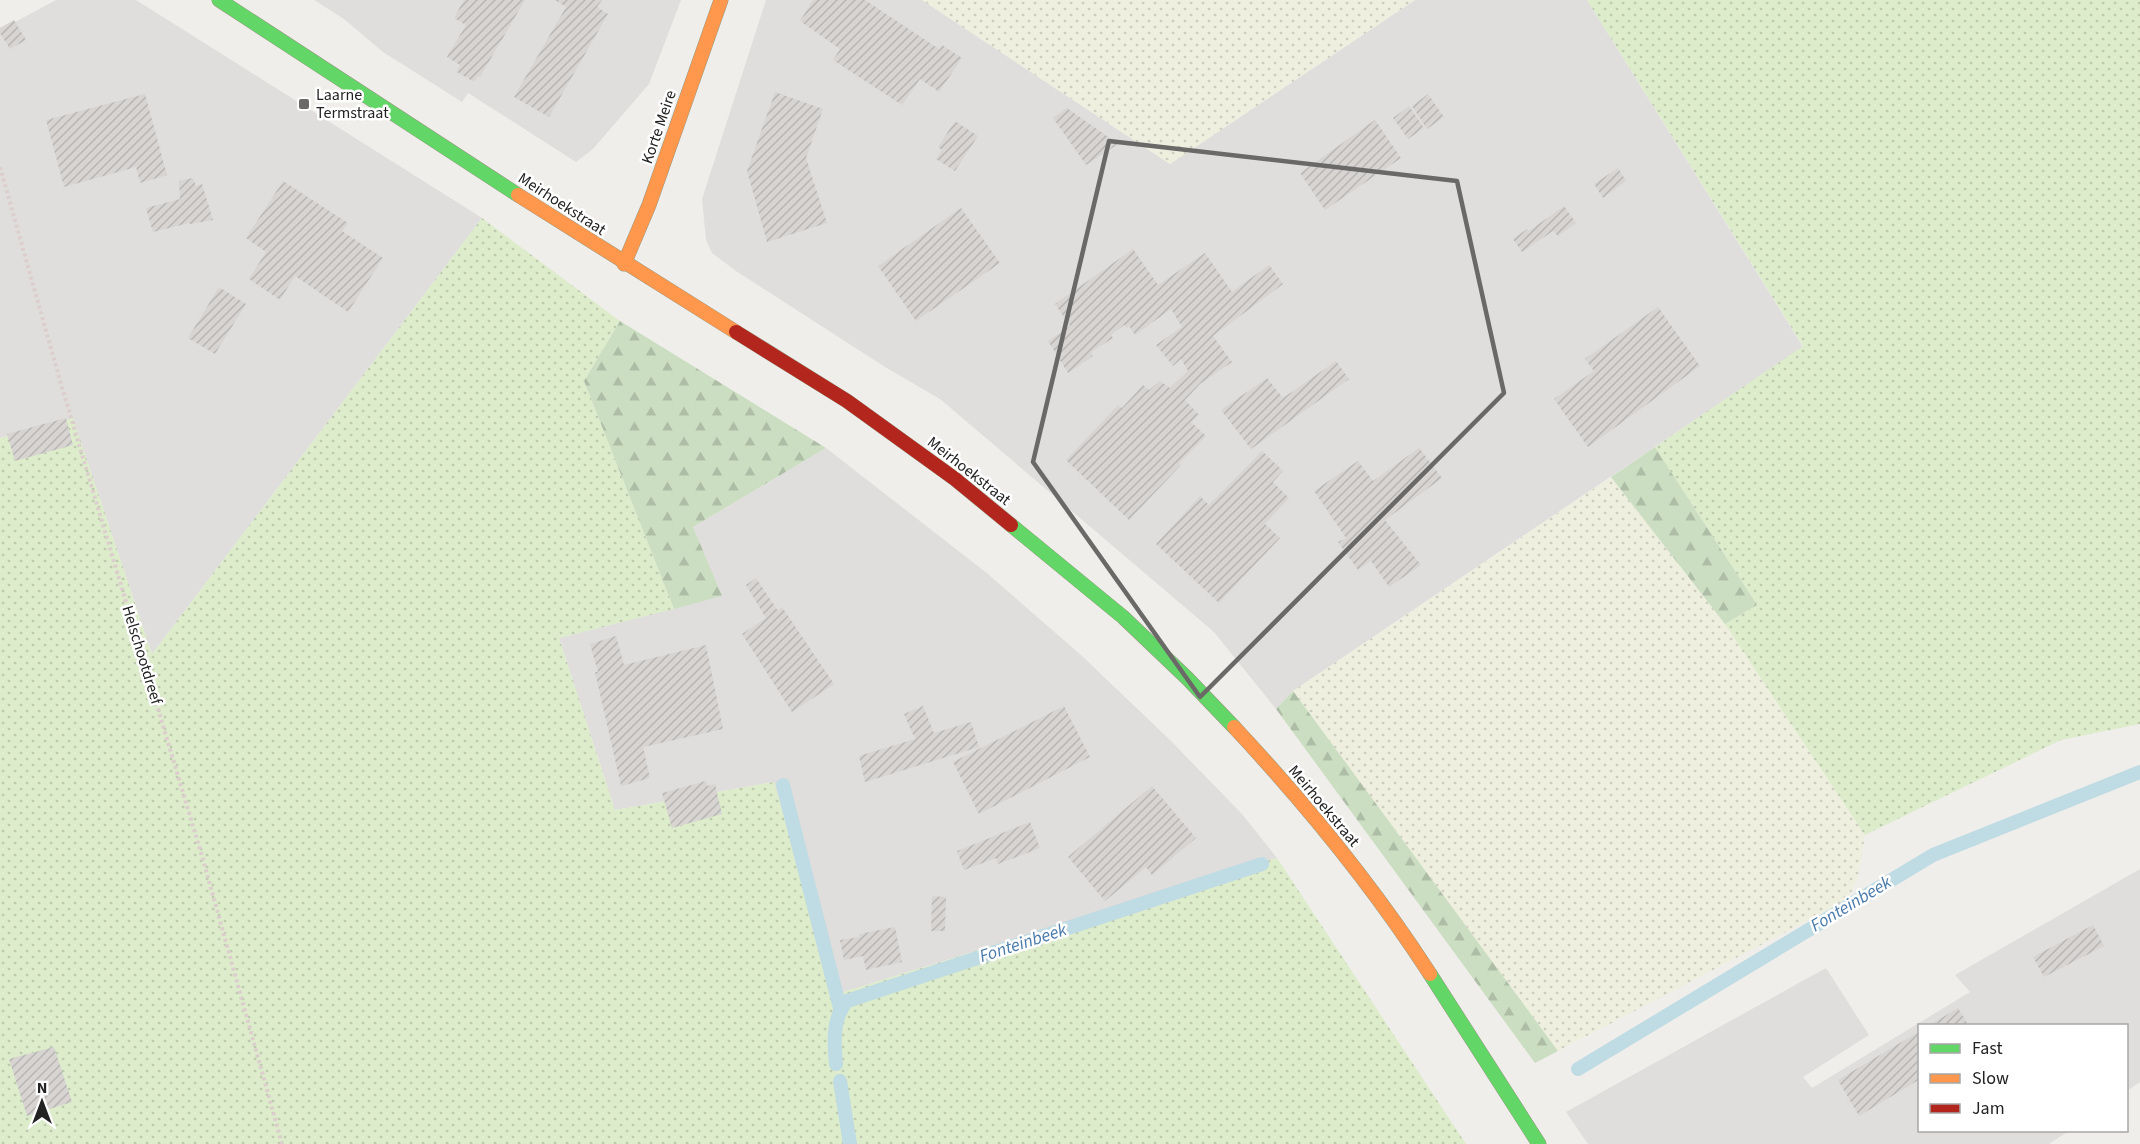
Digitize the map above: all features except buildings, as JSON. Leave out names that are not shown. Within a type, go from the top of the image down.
[{"type":"street","name":"Meirhoekstraat","points":[[219,0],[624,264],[847,401],[955,479],[1123,617],[1187,678],[1267,763],[1352,866],[1416,952],[1539,1144]]},
{"type":"street","name":"Korte Meire","points":[[624,264],[649,206],[721,0]]},
{"type":"path","name":"Helschootdreef","points":[[0,167],[61,384],[204,863],[282,1144]]},
{"type":"highlighted area","points":[[1109,141],[1457,181],[1504,393],[1200,697],[1033,462]]},
{"type":"shaded area","points":[[56,0],[136,0],[482,218],[152,654],[73,419],[0,438],[0,30]]},
{"type":"shaded area","points":[[314,0],[681,0],[649,84],[593,149],[576,162],[468,93],[462,102],[383,52],[344,19]]},
{"type":"shaded area","points":[[766,0],[922,0],[1170,164],[1415,0],[1587,0],[1803,347],[1293,691],[1276,709],[1214,632],[940,399],[885,367],[736,271],[712,253],[706,240],[702,199]]},
{"type":"shaded area","points":[[826,448],[988,574],[1081,655],[1170,740],[1242,814],[1277,858],[837,994],[774,782],[615,810],[559,638],[721,596],[693,527]]},
{"type":"shaded area","points":[[2140,869],[2140,1082],[2128,1090],[2128,1024],[1918,1024],[1918,1132],[2067,1132],[2049,1144],[1588,1144],[1566,1112],[1826,968],[1869,1035],[1803,1077],[1812,1088],[1970,992],[1955,975]]},
{"type":"green space","points":[[922,0],[1415,0],[1170,164]]},
{"type":"green space","points":[[1587,0],[2140,0],[2140,724],[2061,740],[1865,835],[1725,624],[1757,605],[1655,447],[1803,346]]},
{"type":"green space","points":[[482,218],[620,321],[584,381],[674,609],[559,638],[615,810],[774,782],[837,994],[1277,858],[1466,1144],[0,1144],[0,438],[73,418],[152,654]]},
{"type":"green space","points":[[620,321],[826,448],[693,527],[722,596],[674,609],[584,381]]},
{"type":"green space","points":[[1655,447],[1757,605],[1725,624],[1611,477]]},
{"type":"green space","points":[[1611,477],[1725,624],[1865,835],[1858,879],[1847,900],[1558,1051],[1293,691]]},
{"type":"green space","points":[[1293,691],[1558,1051],[1535,1063],[1276,709]]},
{"type":"waterway","name":"Fonteinbeek","points":[[1578,1069],[1933,855],[2140,772]]},
{"type":"waterway","points":[[783,785],[840,1008]]},
{"type":"waterway","name":"Fonteinbeek","points":[[836,1064],[836,1023],[847,1001],[1262,864]]},
{"type":"waterway","name":"Fonteinbeek","points":[[840,1081],[850,1144]]},
{"type":"traffic: fast","points":[[219,0],[518,195]]},
{"type":"traffic: fast","points":[[1011,525],[1123,617],[1234,727]]},
{"type":"traffic: fast","points":[[1430,974],[1539,1144]]},
{"type":"traffic: slow","points":[[624,264],[649,205],[721,0]]},
{"type":"traffic: slow","points":[[518,195],[736,332]]},
{"type":"traffic: slow","points":[[1234,727],[1287,785],[1362,877],[1430,974]]},
{"type":"traffic: jam","points":[[736,332],[847,401],[955,479],[1011,525]]},
{"type":"place","name":"Laarne Termstraat","points":[[304,104]]}]
